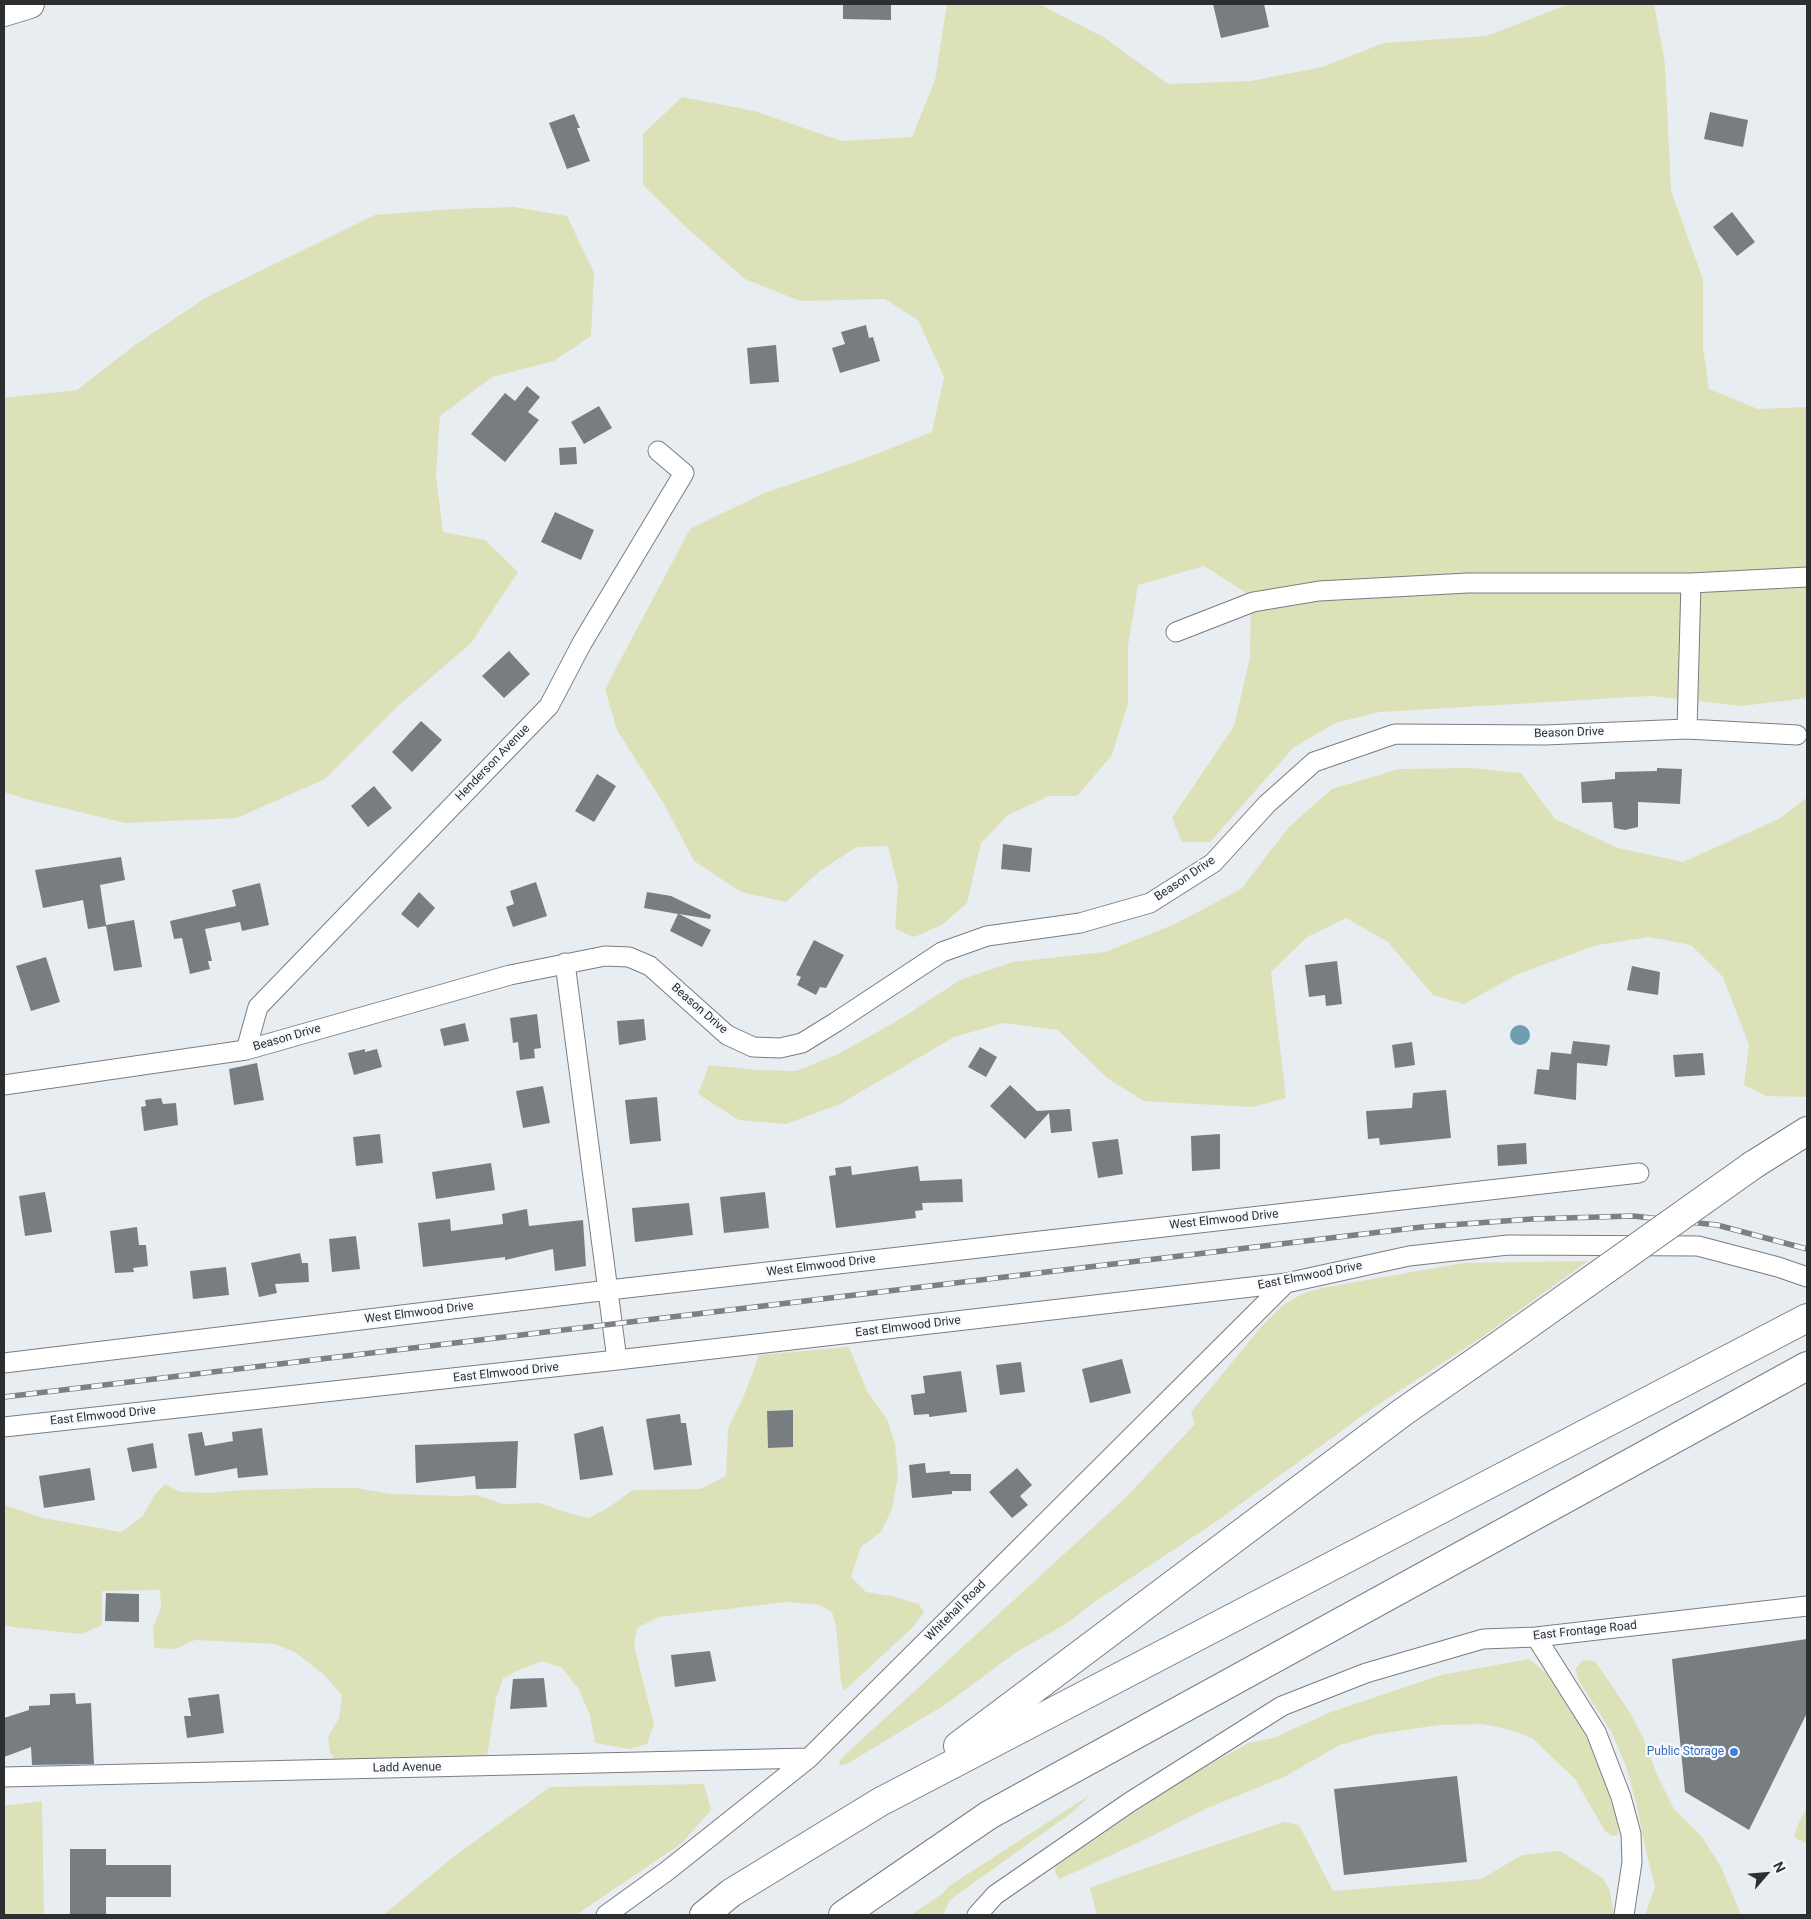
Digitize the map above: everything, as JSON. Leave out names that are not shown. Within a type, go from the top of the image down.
[{"type":"main road","points":[[4,12],[30,4]]},
{"type":"main road","points":[[880,1802],[1005,1711],[1403,1412],[1753,1165],[1807,1131]]},
{"type":"main road","points":[[704,1915],[731,1893],[880,1802],[1807,1318]]},
{"type":"main road","points":[[843,1915],[990,1815],[1807,1366]]},
{"type":"street","name":"Henderson Avenue","points":[[246,1050],[258,1007],[549,706],[582,643],[684,473],[658,451]]},
{"type":"street","points":[[1176,632],[1253,602],[1319,591],[1468,583],[1691,582],[1807,577]]},
{"type":"street","points":[[1687,729],[1691,582]]},
{"type":"street","name":"Beason Drive","points":[[4,1085],[246,1050],[510,975],[605,956],[629,957],[650,966],[727,1035],[753,1047],[780,1048],[802,1043],[942,952],[987,936],[1080,923],[1150,903],[1213,863],[1267,804],[1314,762],[1395,734],[1545,734],[1687,729],[1797,735]]},
{"type":"street","points":[[565,963],[617,1360]]},
{"type":"street","name":"West Elmwood Drive","points":[[4,1363],[609,1290],[1639,1173]]},
{"type":"street","name":"East Elmwood Drive","points":[[4,1427],[617,1360],[1286,1283],[1409,1256],[1508,1244],[1698,1246],[1778,1266],[1807,1276]]},
{"type":"street","name":"Whitehall Road","points":[[606,1915],[668,1871],[809,1758],[1286,1283]]},
{"type":"street","name":"East Frontage Road","points":[[977,1915],[995,1895],[1130,1802],[1282,1706],[1366,1673],[1483,1639],[1536,1637],[1807,1606]]},
{"type":"street","points":[[1536,1637],[1596,1732],[1621,1797],[1631,1834],[1632,1862],[1624,1915]]},
{"type":"street","name":"Ladd Avenue","points":[[4,1777],[809,1758]]},
{"type":"green space","points":[[947,4],[1039,4],[1105,38],[1168,84],[1251,81],[1322,67],[1384,43],[1486,36],[1570,4],[1654,4],[1665,64],[1671,191],[1703,279],[1703,348],[1709,389],[1758,409],[1807,407],[1807,698],[1742,706],[1650,696],[1380,712],[1335,723],[1293,748],[1210,842],[1182,842],[1172,818],[1234,726],[1250,657],[1251,596],[1204,566],[1138,585],[1128,646],[1128,704],[1112,755],[1077,796],[1049,796],[1008,815],[981,843],[967,903],[942,925],[914,937],[895,929],[898,887],[888,846],[857,847],[821,870],[786,902],[741,892],[694,861],[664,804],[617,730],[605,689],[690,529],[762,494],[866,458],[932,432],[944,377],[918,320],[885,299],[800,301],[745,279],[687,228],[643,185],[643,134],[682,97],[754,111],[842,141],[912,137],[935,80]]},
{"type":"green space","points":[[514,207],[567,216],[594,273],[591,336],[554,361],[492,377],[440,416],[436,476],[443,532],[485,540],[518,572],[471,643],[399,705],[325,779],[237,818],[125,823],[4,792],[4,398],[77,390],[135,345],[207,297],[375,215],[453,209]]},
{"type":"green space","points":[[1471,768],[1521,773],[1555,819],[1618,848],[1683,862],[1781,818],[1807,797],[1807,1097],[1766,1096],[1744,1085],[1749,1045],[1723,977],[1691,945],[1650,937],[1597,945],[1518,974],[1464,1004],[1433,995],[1388,942],[1346,918],[1307,937],[1271,972],[1286,1098],[1252,1107],[1144,1101],[1107,1078],[1058,1030],[1003,1023],[954,1037],[840,1104],[786,1124],[739,1120],[698,1094],[709,1065],[757,1070],[796,1071],[838,1054],[897,1021],[960,980],[1013,962],[1105,952],[1175,924],[1241,889],[1289,827],[1332,789],[1399,769]]},
{"type":"green space","points":[[1588,1261],[1482,1337],[1373,1408],[1217,1521],[1093,1603],[1066,1624],[1018,1651],[946,1704],[847,1764],[839,1765],[840,1760],[846,1754],[1124,1499],[1195,1424],[1191,1412],[1262,1326],[1283,1305],[1302,1294],[1322,1288],[1463,1263]]},
{"type":"green space","points":[[849,1347],[867,1391],[887,1419],[895,1444],[898,1475],[892,1509],[881,1532],[861,1547],[851,1577],[866,1592],[891,1596],[919,1604],[924,1613],[912,1628],[844,1691],[841,1682],[836,1626],[832,1612],[820,1605],[786,1602],[659,1617],[637,1628],[634,1646],[654,1724],[647,1744],[629,1749],[595,1743],[590,1715],[578,1688],[562,1668],[542,1661],[503,1678],[496,1699],[487,1757],[337,1763],[330,1752],[328,1737],[339,1718],[342,1695],[323,1674],[296,1653],[275,1644],[195,1640],[176,1649],[154,1648],[153,1627],[161,1608],[160,1590],[102,1591],[102,1625],[82,1634],[4,1625],[4,1505],[43,1518],[121,1532],[143,1516],[154,1496],[165,1484],[180,1492],[211,1493],[243,1490],[356,1488],[391,1494],[476,1495],[504,1504],[540,1503],[588,1518],[608,1508],[633,1490],[700,1489],[726,1476],[728,1429],[745,1393],[759,1355]],"holes":[[[792,1410],[793,1447],[768,1448],[767,1411]]]},
{"type":"green space","points":[[1529,1659],[1545,1672],[1579,1723],[1600,1764],[1619,1828],[1617,1835],[1612,1836],[1605,1831],[1575,1779],[1532,1738],[1507,1729],[1483,1724],[1439,1725],[1378,1734],[1340,1745],[1284,1777],[1205,1809],[1060,1879],[1055,1873],[1055,1867],[1155,1798],[1210,1764],[1249,1743],[1273,1738],[1331,1712],[1441,1675]]},
{"type":"green space","points":[[1583,1660],[1595,1661],[1629,1711],[1643,1737],[1657,1775],[1674,1809],[1702,1837],[1721,1867],[1741,1915],[1645,1915],[1655,1887],[1637,1806],[1626,1766],[1611,1731],[1580,1683],[1575,1669]]},
{"type":"green space","points":[[704,1784],[711,1810],[682,1843],[576,1915],[383,1915],[457,1854],[550,1787]]},
{"type":"green space","points":[[1090,1795],[1074,1811],[950,1900],[943,1915],[911,1915],[942,1894],[949,1886]]},
{"type":"green space","points":[[42,1801],[44,1915],[4,1915],[4,1806]]},
{"type":"green space","points":[[1807,1807],[1807,1844],[1794,1837]]},
{"type":"green space","points":[[1284,1822],[1299,1825],[1333,1891],[1481,1879],[1522,1855],[1560,1851],[1603,1878],[1610,1891],[1614,1915],[1097,1915],[1090,1888]]},
{"type":"water","points":[[1516,1025],[1524,1025],[1530,1031],[1530,1039],[1524,1045],[1516,1045],[1510,1039],[1510,1031]]},
{"type":"building","points":[[843,4],[891,4],[891,20],[843,19]]},
{"type":"building","points":[[1213,4],[1264,4],[1269,27],[1221,38]]},
{"type":"building","points":[[1710,112],[1748,120],[1743,147],[1704,139]]},
{"type":"building","points":[[574,114],[580,128],[577,128],[590,161],[567,169],[549,123]]},
{"type":"building","points":[[1732,212],[1755,242],[1737,256],[1713,227]]},
{"type":"building","points":[[866,325],[869,338],[873,337],[880,361],[840,373],[832,348],[845,344],[841,332]]},
{"type":"building","points":[[776,345],[779,382],[750,384],[747,348]]},
{"type":"building","points":[[527,386],[540,397],[528,412],[539,420],[505,462],[471,434],[505,393],[515,401]]},
{"type":"building","points":[[599,406],[612,428],[584,444],[571,422]]},
{"type":"building","points":[[576,447],[577,464],[560,465],[559,448]]},
{"type":"building","points":[[555,512],[594,530],[581,560],[541,542]]},
{"type":"building","points":[[509,651],[530,674],[504,698],[482,676]]},
{"type":"building","points":[[421,721],[442,740],[412,772],[392,752]]},
{"type":"building","points":[[1657,768],[1682,769],[1680,804],[1638,802],[1638,827],[1625,830],[1614,828],[1612,802],[1582,803],[1581,782],[1615,779],[1615,772],[1657,771]]},
{"type":"building","points":[[597,774],[616,786],[594,822],[575,811]]},
{"type":"building","points":[[374,786],[392,808],[368,827],[351,806]]},
{"type":"building","points":[[1003,844],[1032,848],[1030,872],[1001,869]]},
{"type":"building","points":[[121,857],[125,880],[100,885],[106,925],[134,920],[142,967],[114,971],[106,926],[88,929],[83,900],[43,908],[35,870]]},
{"type":"building","points":[[536,882],[547,916],[513,927],[506,907],[514,904],[510,891]]},
{"type":"building","points":[[260,883],[269,925],[242,931],[240,922],[205,929],[212,961],[208,961],[210,969],[190,974],[182,938],[174,939],[170,921],[236,906],[232,890]]},
{"type":"building","points":[[419,892],[435,908],[418,928],[401,914]]},
{"type":"building","points":[[647,892],[671,896],[711,915],[710,919],[679,914],[711,930],[702,947],[670,931],[678,914],[644,908]]},
{"type":"building","points":[[814,940],[844,955],[826,988],[820,987],[816,995],[797,985],[801,977],[796,975]]},
{"type":"building","points":[[46,957],[60,1002],[31,1011],[16,966]]},
{"type":"building","points":[[1337,961],[1342,1004],[1326,1006],[1325,995],[1309,997],[1305,965]]},
{"type":"building","points":[[1632,966],[1660,972],[1658,995],[1627,990]]},
{"type":"building","points":[[537,1014],[541,1048],[534,1049],[535,1058],[520,1060],[518,1042],[513,1043],[510,1018]]},
{"type":"building","points":[[644,1019],[646,1040],[619,1045],[617,1021]]},
{"type":"building","points":[[465,1023],[469,1041],[444,1046],[440,1029]]},
{"type":"building","points":[[1573,1041],[1610,1045],[1607,1066],[1577,1063],[1576,1100],[1534,1094],[1537,1069],[1549,1070],[1551,1052],[1571,1054]]},
{"type":"building","points":[[1412,1042],[1415,1065],[1395,1068],[1392,1045]]},
{"type":"building","points":[[980,1047],[997,1057],[986,1077],[968,1067]]},
{"type":"building","points":[[365,1049],[365,1052],[377,1049],[382,1067],[354,1075],[348,1053]]},
{"type":"building","points":[[1703,1053],[1705,1075],[1675,1077],[1673,1055]]},
{"type":"building","points":[[257,1063],[264,1100],[234,1105],[229,1069]]},
{"type":"building","points":[[1010,1085],[1037,1111],[1070,1109],[1072,1131],[1051,1133],[1049,1113],[1025,1139],[990,1106]]},
{"type":"building","points":[[543,1086],[550,1123],[523,1128],[516,1091]]},
{"type":"building","points":[[1446,1090],[1451,1138],[1380,1145],[1379,1138],[1368,1139],[1366,1111],[1412,1108],[1413,1093]]},
{"type":"building","points":[[657,1097],[661,1141],[630,1144],[625,1100]]},
{"type":"building","points":[[161,1098],[163,1104],[176,1103],[178,1125],[144,1131],[141,1107],[146,1106],[145,1100]]},
{"type":"building","points":[[380,1134],[383,1163],[356,1166],[353,1137]]},
{"type":"building","points":[[1220,1134],[1220,1169],[1192,1171],[1191,1136]]},
{"type":"building","points":[[1118,1139],[1123,1174],[1098,1178],[1092,1142]]},
{"type":"building","points":[[1526,1143],[1527,1164],[1498,1166],[1497,1145]]},
{"type":"building","points":[[491,1163],[495,1190],[436,1199],[432,1172]]},
{"type":"building","points":[[851,1166],[852,1175],[918,1166],[920,1181],[962,1179],[963,1202],[922,1203],[923,1210],[915,1211],[916,1218],[836,1228],[829,1176],[836,1175],[835,1168]]},
{"type":"building","points":[[45,1192],[52,1232],[25,1236],[19,1196]]},
{"type":"building","points":[[765,1192],[769,1228],[724,1233],[720,1197]]},
{"type":"building","points":[[689,1203],[693,1235],[635,1242],[632,1208]]},
{"type":"building","points":[[527,1209],[529,1226],[583,1220],[586,1266],[555,1271],[553,1249],[505,1260],[505,1257],[423,1267],[418,1223],[450,1219],[451,1231],[503,1224],[502,1214]]},
{"type":"building","points":[[137,1227],[139,1245],[146,1245],[148,1266],[133,1268],[134,1272],[115,1273],[110,1231]]},
{"type":"building","points":[[356,1236],[360,1269],[332,1272],[329,1239]]},
{"type":"building","points":[[300,1253],[302,1263],[308,1263],[309,1282],[275,1284],[277,1293],[259,1297],[251,1263]]},
{"type":"building","points":[[226,1267],[229,1295],[193,1299],[190,1271]]},
{"type":"building","points":[[1122,1359],[1131,1393],[1090,1403],[1082,1369]]},
{"type":"building","points":[[1021,1362],[1025,1392],[1000,1395],[996,1365]]},
{"type":"building","points":[[961,1371],[967,1412],[929,1417],[929,1414],[914,1415],[911,1395],[925,1393],[923,1376]]},
{"type":"building","points":[[793,1410],[793,1447],[768,1448],[767,1411]]},
{"type":"building","points":[[680,1414],[681,1423],[686,1423],[692,1465],[654,1470],[646,1419]]},
{"type":"building","points":[[603,1426],[613,1475],[580,1480],[574,1434]]},
{"type":"building","points":[[262,1428],[268,1475],[238,1478],[237,1468],[195,1476],[188,1434],[202,1432],[205,1446],[233,1441],[232,1432]]},
{"type":"building","points":[[518,1441],[516,1488],[476,1489],[475,1476],[416,1483],[415,1445]]},
{"type":"building","points":[[153,1443],[157,1468],[132,1472],[127,1448]]},
{"type":"building","points":[[925,1463],[926,1473],[950,1471],[950,1474],[971,1474],[971,1491],[952,1491],[952,1494],[912,1498],[909,1465]]},
{"type":"building","points":[[90,1468],[95,1500],[44,1508],[39,1476]]},
{"type":"building","points":[[1017,1468],[1032,1485],[1020,1496],[1028,1505],[1012,1518],[989,1492]]},
{"type":"building","points":[[106,1593],[139,1594],[139,1622],[105,1621]]},
{"type":"building","name":"Public Storage","points":[[1807,1639],[1807,1713],[1749,1830],[1685,1792],[1672,1659]]},
{"type":"building","points":[[710,1651],[716,1681],[675,1687],[671,1655]]},
{"type":"building","points":[[544,1678],[547,1707],[510,1709],[513,1679]]},
{"type":"building","points":[[75,1693],[76,1704],[91,1703],[94,1764],[32,1765],[31,1747],[4,1757],[4,1718],[29,1710],[29,1706],[50,1705],[50,1694]]},
{"type":"building","points":[[219,1694],[224,1733],[187,1738],[184,1716],[191,1716],[188,1698]]},
{"type":"building","points":[[1457,1776],[1467,1862],[1344,1875],[1334,1789]]},
{"type":"building","points":[[70,1849],[106,1849],[106,1865],[171,1865],[171,1897],[106,1897],[106,1915],[70,1915]]},
{"type":"railway","points":[[4,1397],[1422,1227],[1532,1219],[1633,1216],[1717,1225],[1807,1249]]},
{"type":"place","name":"Public Storage","points":[[1734,1752]]}]
